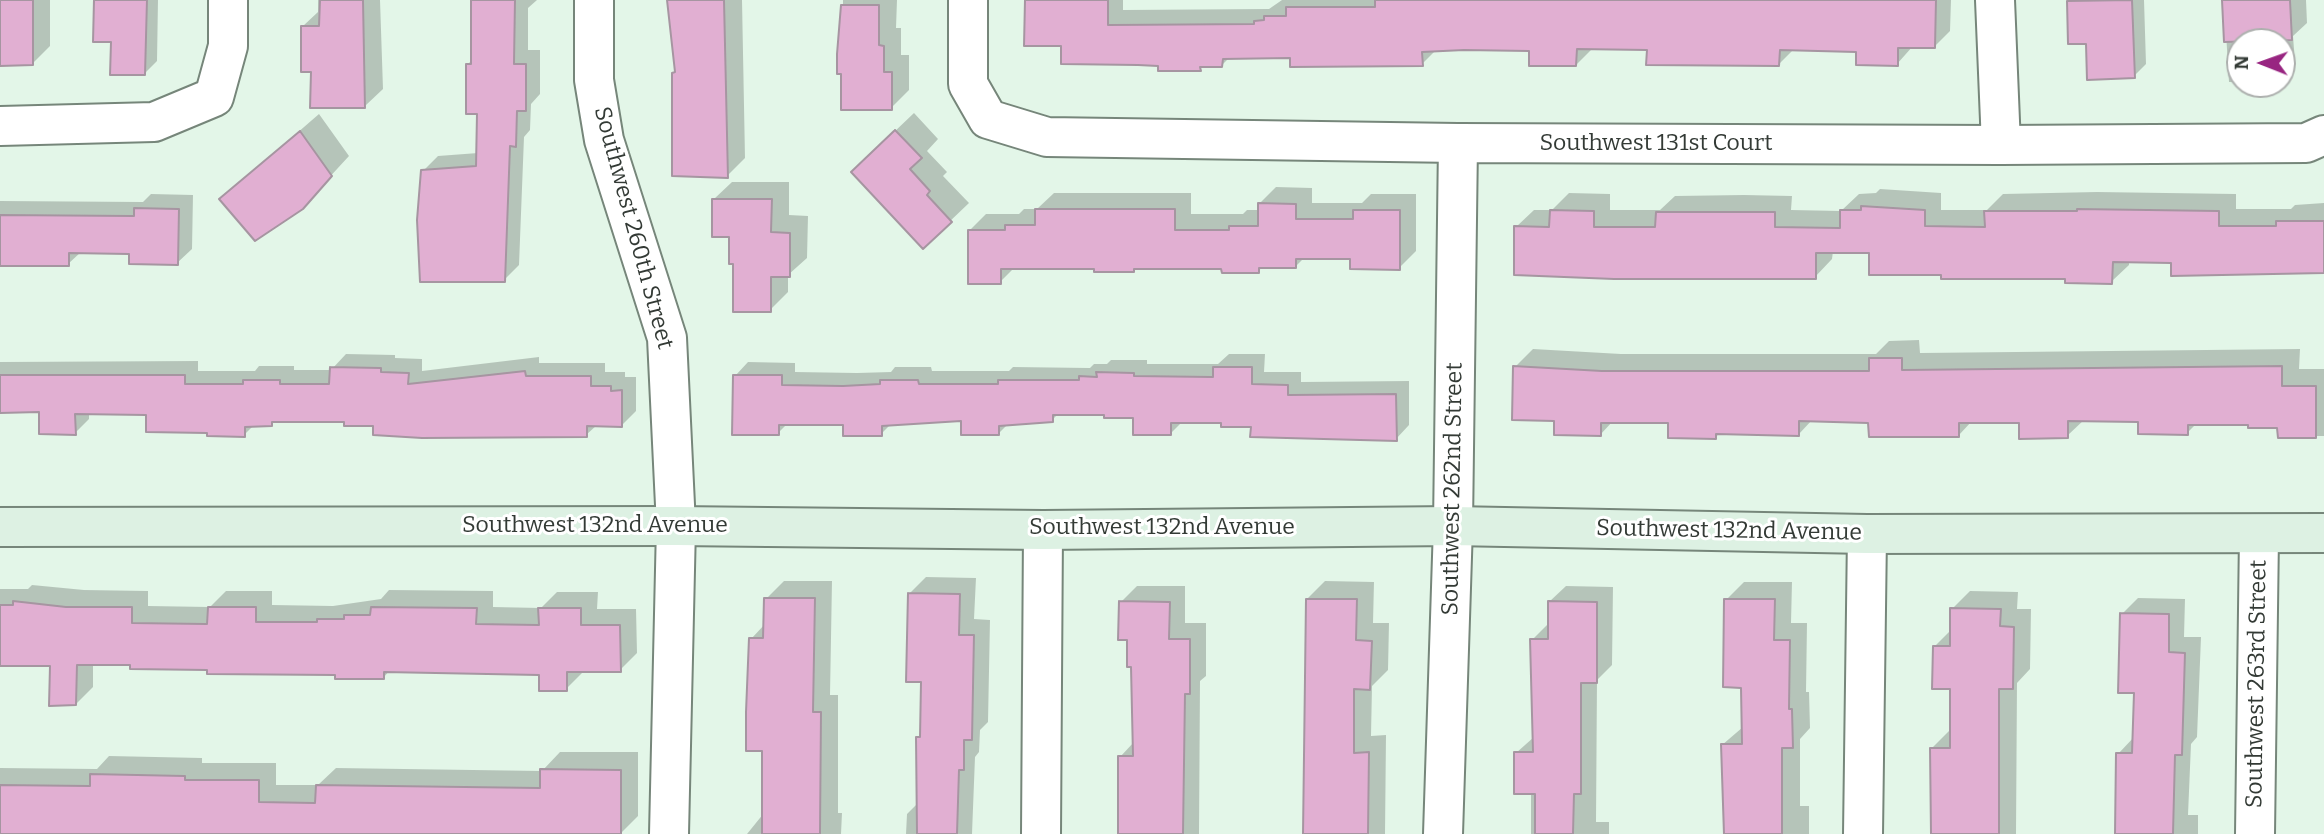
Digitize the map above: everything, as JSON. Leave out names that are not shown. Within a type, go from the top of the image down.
[{"type":"street","points":[[0,126],[154,122],[214,97],[228,46],[228,0]]},
{"type":"street","name":"Southwest 260th Street","points":[[594,0],[594,80],[604,140],[667,338],[676,526],[669,834]]},
{"type":"street","name":"Southwest 131st Court","points":[[968,0],[968,84],[988,119],[1048,137],[1458,144],[2001,145],[2306,143],[2324,135]]},
{"type":"street","points":[[1995,0],[2001,145]]},
{"type":"street","name":"Southwest 262nd Street","points":[[1443,834],[1453,526],[1458,144]]},
{"type":"street","name":"Southwest 132nd Avenue","points":[[0,527],[676,526],[1043,530],[1453,526],[1867,534],[2324,533]]},
{"type":"street","points":[[1041,834],[1043,530]]},
{"type":"street","points":[[1863,834],[1867,534]]},
{"type":"street","name":"Southwest 263rd Street","points":[[2255,834],[2259,535]]},
{"type":"building","points":[[0,0],[33,0],[33,65],[0,66]]},
{"type":"building","points":[[94,0],[147,0],[145,75],[110,75],[111,42],[93,42]]},
{"type":"building","points":[[320,0],[363,0],[365,108],[310,108],[311,72],[301,72],[301,26],[319,26]]},
{"type":"building","points":[[471,0],[515,0],[514,64],[526,64],[526,111],[517,111],[516,147],[510,146],[505,282],[420,282],[417,220],[421,170],[476,166],[477,114],[466,114],[466,64],[471,64]]},
{"type":"building","points":[[667,0],[724,0],[728,178],[672,176],[672,73],[675,72]]},
{"type":"building","points":[[1025,0],[1108,0],[1108,25],[1254,24],[1254,21],[1264,20],[1264,16],[1286,16],[1286,7],[1375,7],[1375,0],[1936,0],[1935,48],[1898,48],[1898,66],[1856,65],[1856,52],[1780,50],[1779,66],[1646,65],[1647,50],[1577,49],[1576,66],[1529,66],[1529,51],[1464,50],[1422,52],[1423,66],[1290,67],[1290,58],[1223,59],[1222,67],[1200,67],[1201,71],[1158,71],[1158,66],[1061,64],[1061,46],[1024,46]]},
{"type":"building","points":[[2132,0],[2135,78],[2087,80],[2086,44],[2068,44],[2067,1]]},
{"type":"building","points":[[2222,0],[2290,0],[2291,28],[2226,28],[2224,42]]},
{"type":"building","points":[[841,5],[879,5],[879,45],[884,46],[884,72],[892,72],[892,110],[841,110],[841,74],[837,74],[837,54]]},
{"type":"building","points":[[895,130],[922,158],[910,169],[930,191],[927,195],[952,222],[923,249],[851,172]]},
{"type":"building","points":[[300,131],[332,176],[303,209],[255,241],[219,199]]},
{"type":"building","points":[[712,199],[772,199],[771,232],[790,233],[790,277],[771,277],[771,312],[733,312],[733,264],[729,264],[729,237],[712,237]]},
{"type":"building","points":[[1258,203],[1296,204],[1296,219],[1353,219],[1353,210],[1400,210],[1400,270],[1350,269],[1350,259],[1296,259],[1296,268],[1259,268],[1259,273],[1222,273],[1221,269],[1094,272],[1094,269],[1001,269],[1001,284],[968,284],[968,230],[1005,230],[1005,225],[1035,225],[1035,209],[1175,209],[1175,230],[1229,230],[1229,226],[1258,226]]},
{"type":"building","points":[[1861,206],[1925,210],[1925,226],[1985,227],[1984,211],[2077,209],[2219,211],[2219,226],[2276,226],[2276,221],[2324,221],[2324,273],[2171,276],[2171,263],[2113,262],[2112,284],[2065,283],[2065,279],[1941,279],[1941,275],[1869,275],[1869,253],[1816,253],[1816,279],[1614,279],[1514,275],[1514,226],[1549,227],[1550,210],[1594,211],[1594,227],[1655,227],[1656,212],[1775,212],[1775,227],[1840,228],[1840,210],[1861,210]]},
{"type":"building","points":[[134,208],[179,209],[178,265],[129,264],[129,254],[69,253],[69,266],[0,266],[0,215],[134,216]]},
{"type":"building","points":[[1869,358],[1902,358],[1902,370],[2282,366],[2282,386],[2316,386],[2316,438],[2278,438],[2277,428],[2248,428],[2248,425],[2188,425],[2188,435],[2138,434],[2138,422],[2068,421],[2068,438],[2019,439],[2019,423],[1959,423],[1959,437],[1869,437],[1868,423],[1799,421],[1799,436],[1716,434],[1716,439],[1668,438],[1668,423],[1601,423],[1601,436],[1554,435],[1554,421],[1512,420],[1513,366],[1602,371],[1869,371]]},
{"type":"building","points":[[330,367],[381,368],[381,372],[409,373],[408,384],[525,371],[526,376],[591,376],[591,386],[611,386],[611,391],[622,390],[622,427],[587,426],[587,437],[422,438],[373,435],[373,426],[344,426],[344,422],[272,422],[272,426],[245,427],[245,437],[146,432],[146,415],[75,414],[76,435],[39,434],[39,412],[0,413],[0,375],[185,375],[185,384],[243,384],[243,380],[280,380],[280,384],[329,384]]},
{"type":"building","points":[[1213,367],[1252,367],[1252,384],[1288,385],[1288,395],[1396,394],[1397,441],[1250,437],[1251,427],[1221,427],[1221,423],[1171,423],[1171,435],[1133,435],[1133,418],[1104,418],[1104,415],[1053,415],[1053,422],[999,426],[999,435],[961,435],[961,421],[882,426],[882,436],[843,436],[843,425],[779,425],[779,435],[732,435],[733,375],[782,375],[782,385],[843,386],[880,384],[880,380],[918,380],[919,384],[998,384],[998,380],[1079,380],[1079,376],[1097,377],[1096,372],[1134,373],[1134,376],[1213,377]]},
{"type":"building","points":[[908,593],[960,594],[959,635],[974,635],[972,740],[964,740],[964,770],[959,770],[957,834],[917,834],[916,737],[920,737],[921,682],[906,682]]},
{"type":"building","points":[[764,598],[815,598],[813,712],[821,712],[820,834],[762,834],[762,751],[746,751],[746,712],[749,638],[763,638]]},
{"type":"building","points":[[1306,599],[1357,599],[1356,640],[1372,641],[1370,690],[1354,689],[1354,753],[1369,752],[1368,834],[1303,834]]},
{"type":"building","points":[[1724,599],[1775,599],[1774,640],[1790,640],[1789,709],[1792,709],[1793,748],[1782,748],[1782,834],[1724,834],[1721,744],[1742,744],[1741,688],[1723,687]]},
{"type":"building","points":[[13,601],[66,607],[132,607],[132,623],[207,624],[208,607],[256,607],[256,622],[344,619],[344,615],[370,615],[371,607],[477,608],[476,624],[539,625],[538,608],[581,608],[581,625],[620,625],[621,672],[567,672],[567,691],[539,691],[539,675],[384,672],[384,679],[335,679],[335,675],[207,674],[207,670],[77,665],[76,705],[49,706],[50,666],[0,666],[0,605],[13,605]]},
{"type":"building","points":[[1119,601],[1170,602],[1169,639],[1190,639],[1190,694],[1185,694],[1183,834],[1118,834],[1118,756],[1133,756],[1131,667],[1127,667],[1127,640],[1118,640]]},
{"type":"building","points":[[1548,601],[1597,602],[1597,683],[1581,683],[1581,794],[1574,794],[1573,834],[1535,834],[1535,794],[1514,794],[1514,752],[1533,752],[1530,639],[1548,639]]},
{"type":"building","points":[[1950,608],[2001,609],[2000,626],[2014,627],[2013,689],[1999,689],[1999,834],[1931,834],[1930,748],[1950,748],[1950,689],[1932,689],[1933,646],[1950,646]]},
{"type":"building","points":[[2120,613],[2169,614],[2169,652],[2185,653],[2182,755],[2175,755],[2173,834],[2115,834],[2116,753],[2132,753],[2134,693],[2118,693]]},
{"type":"building","points":[[540,769],[621,770],[621,834],[0,834],[0,785],[90,786],[90,774],[185,776],[185,780],[259,780],[259,802],[315,803],[316,785],[540,788]]}]
